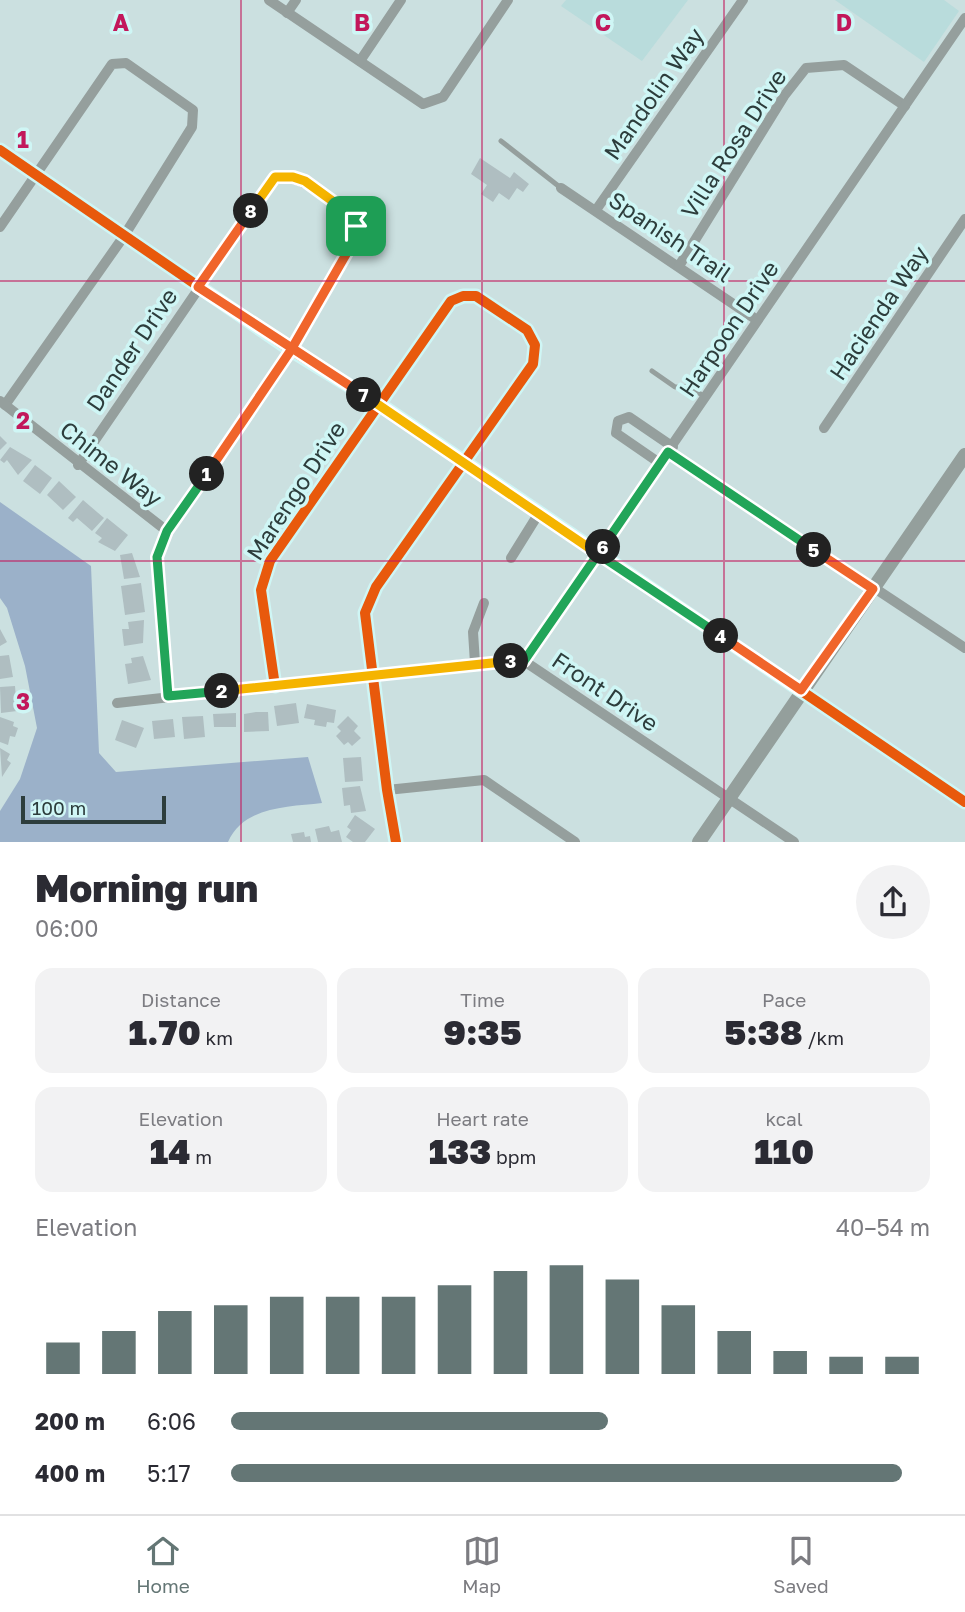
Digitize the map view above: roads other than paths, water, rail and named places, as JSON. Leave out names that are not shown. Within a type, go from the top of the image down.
[{"type":"street","points":[[269,0],[423,104],[434,103],[443,97],[508,0]]},
{"type":"street","points":[[287,13],[296,0]]},
{"type":"street","points":[[360,61],[401,0]]},
{"type":"street","name":"Mandolin Way","points":[[596,210],[743,0]]},
{"type":"street","name":"Harpoon Drive","points":[[524,661],[965,18]]},
{"type":"street","points":[[0,227],[112,65],[126,64],[193,110],[194,119],[124,236],[3,403]]},
{"type":"street","name":"Villa Rosa Drive","points":[[679,266],[784,96],[806,68],[844,65],[905,106]]},
{"type":"street","points":[[0,150],[291,350],[379,404],[965,802]]},
{"type":"street","name":"Dander Drive","points":[[78,465],[275,177],[293,177],[305,181],[353,216],[356,237],[291,350]]},
{"type":"street","name":"Spanish Trail","points":[[561,188],[757,320]]},
{"type":"street","name":"Hacienda Way","points":[[824,428],[965,219]]},
{"type":"street","name":"Marengo Drive","points":[[275,686],[261,590],[270,561],[451,301],[463,296],[476,296],[527,330],[535,345],[533,364],[463,463]]},
{"type":"street","points":[[168,696],[157,557],[167,531],[291,350]]},
{"type":"street","name":"Chime Way","points":[[3,403],[78,465],[167,531]]},
{"type":"street","points":[[661,464],[616,433],[618,421],[629,417],[873,589],[965,648]]},
{"type":"street","points":[[699,842],[965,455]]},
{"type":"street","points":[[396,842],[371,675],[365,613],[376,587],[463,463]]},
{"type":"street","points":[[511,558],[539,513]]},
{"type":"street","points":[[475,663],[473,632],[484,603]]},
{"type":"street","name":"Front Drive","points":[[117,703],[475,663],[524,661],[794,842]]},
{"type":"street","points":[[387,790],[484,780],[575,842]]},
{"type":"lane","points":[[501,141],[561,188]]},
{"type":"lane","points":[[652,371],[675,387],[690,387],[705,397]]}]
